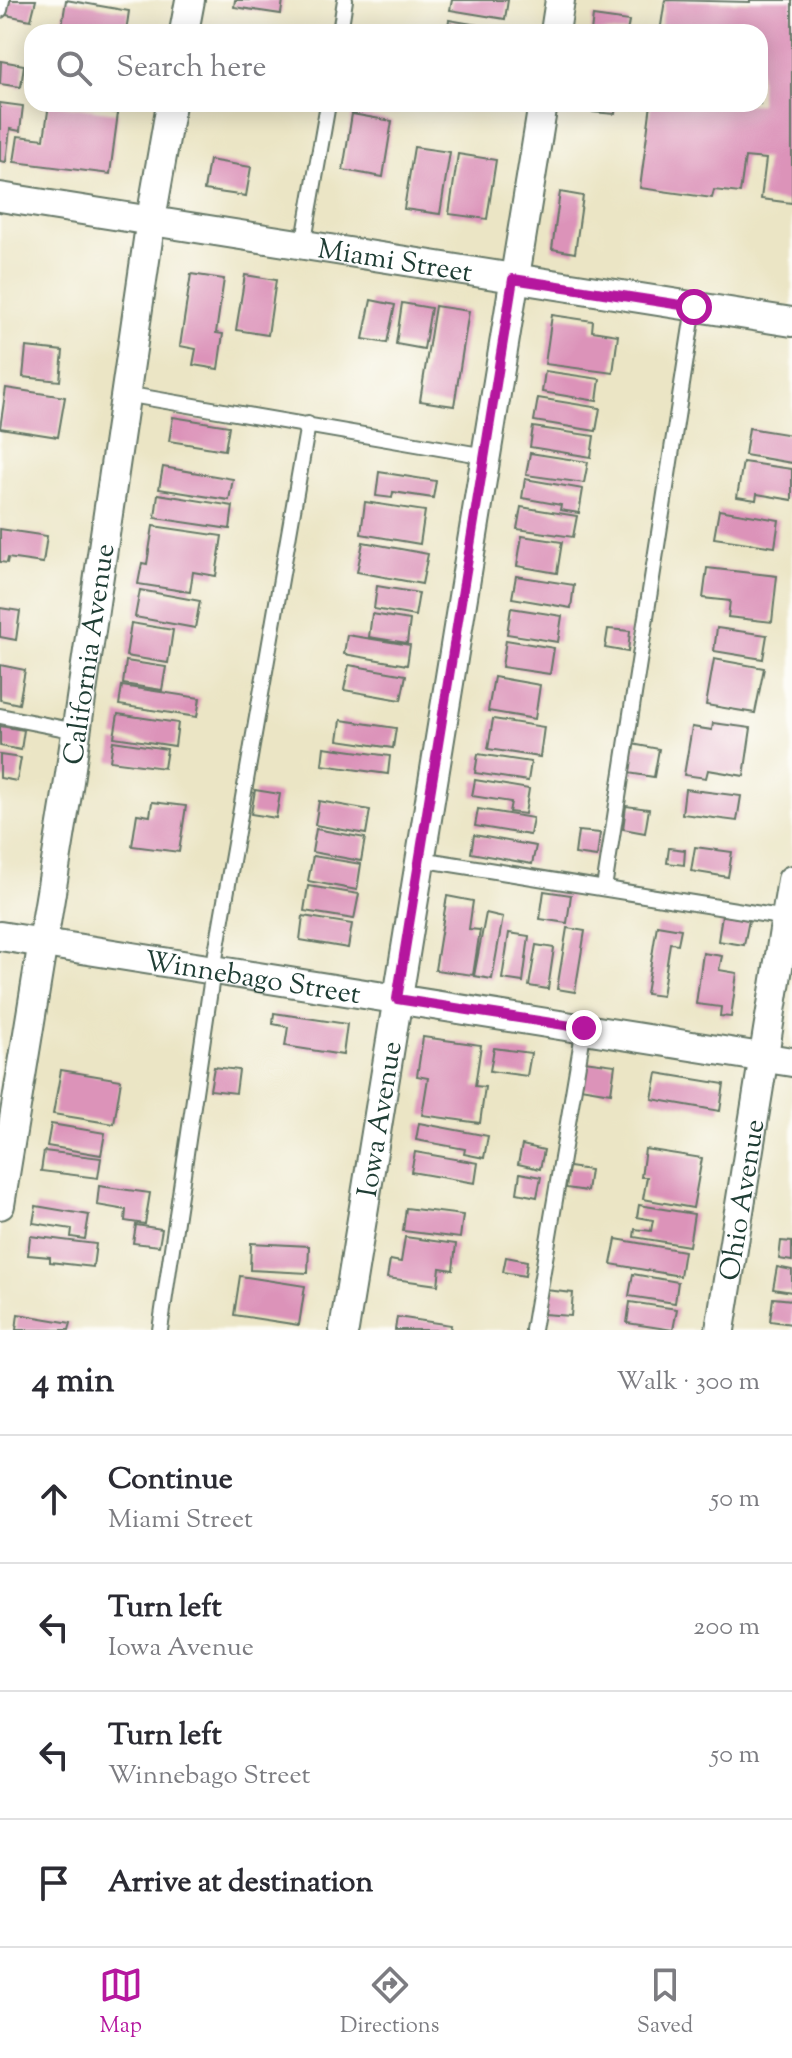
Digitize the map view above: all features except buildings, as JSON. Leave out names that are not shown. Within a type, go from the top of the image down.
[{"type":"street","points":[[186,24],[190,0]]},
{"type":"street","points":[[556,24],[560,0]]},
{"type":"street","name":"California Avenue","points":[[0,1205],[76,731],[151,219],[170,112]]},
{"type":"street","name":"Iowa Avenue","points":[[344,1330],[542,112]]},
{"type":"street","name":"Miami Street","points":[[0,197],[792,322]]},
{"type":"street","name":"Ohio Avenue","points":[[720,1330],[792,880]]},
{"type":"street","name":"Winnebago Street","points":[[0,936],[792,1062]]},
{"type":"lane","points":[[0,10],[2,0]]},
{"type":"lane","points":[[341,24],[345,0]]},
{"type":"lane","points":[[303,246],[327,112]]},
{"type":"lane","points":[[604,888],[694,307]]},
{"type":"lane","points":[[125,394],[486,456]]},
{"type":"lane","points":[[160,1330],[213,970],[308,424]]},
{"type":"lane","points":[[0,716],[76,731]]},
{"type":"lane","points":[[420,859],[786,918]]},
{"type":"lane","points":[[533,1330],[584,1028]]},
{"type":"route","points":[[584,1028],[397,999],[513,279],[694,307]]}]
